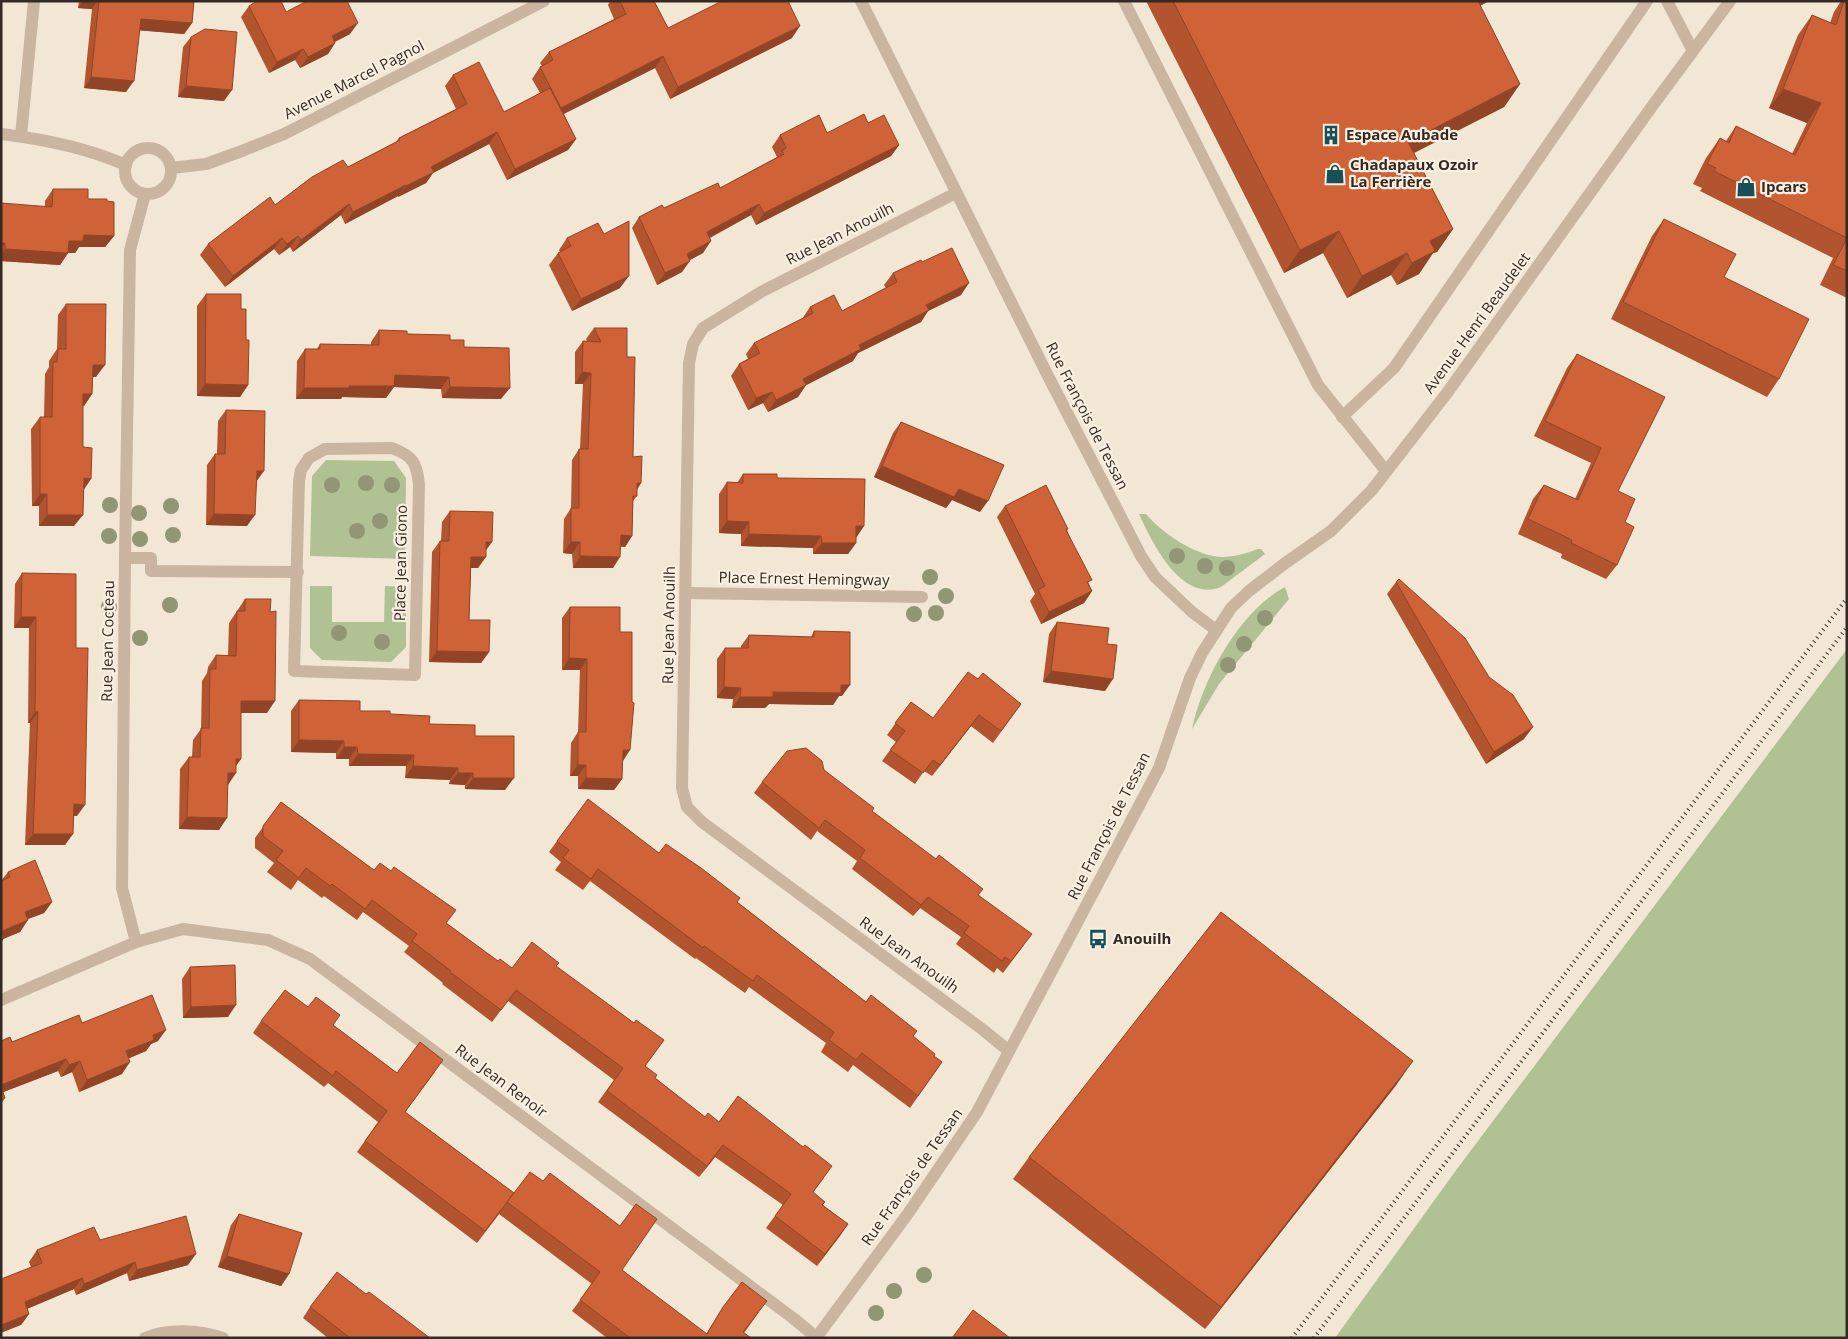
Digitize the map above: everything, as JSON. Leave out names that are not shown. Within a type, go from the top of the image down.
[{"type":"street","points":[[20,136],[34,1]]},
{"type":"street","name":"Avenue Marcel Pagnol","points":[[171,168],[206,164],[242,152],[284,134],[544,1]]},
{"type":"street","name":"Rue François de Tessan","points":[[816,1337],[907,1215],[962,1135],[1009,1051],[1159,768],[1190,678],[1216,630],[1192,612],[1155,577],[1141,556],[956,193],[861,1]]},
{"type":"street","points":[[1124,1],[1318,385],[1386,471]]},
{"type":"street","points":[[1342,417],[1394,368],[1647,1]]},
{"type":"street","points":[[1667,1],[1693,51]]},
{"type":"street","name":"Avenue Henri Beaudelet","points":[[1216,630],[1230,608],[1284,564],[1331,531],[1372,490],[1447,393],[1730,1]]},
{"type":"street","points":[[1,134],[67,145],[106,156],[126,165]]},
{"type":"street","points":[[150,148],[164,154],[171,168],[171,176],[165,188],[159,192],[145,194],[131,187],[125,173],[129,158],[135,152],[150,148]]},
{"type":"street","name":"Rue Jean Anouilh","points":[[956,193],[761,292],[703,328],[692,344],[689,363],[682,788],[687,807],[702,822],[974,1023],[1009,1051]]},
{"type":"street","name":"Rue Jean Cocteau","points":[[136,942],[122,888],[125,558],[130,250],[145,194]]},
{"type":"street","name":"Place Jean Giono","points":[[392,448],[406,453],[414,462],[419,485],[415,675],[294,671],[298,572],[299,481],[301,470],[308,458],[326,449],[392,448]]},
{"type":"street","points":[[125,558],[150,558],[151,571],[298,572]]},
{"type":"street","name":"Place Ernest Hemingway","points":[[686,593],[922,597]]},
{"type":"street","name":"Rue Jean Renoir","points":[[136,942],[183,929],[268,940],[310,959],[816,1337]]},
{"type":"street","points":[[1,1000],[136,942]]},
{"type":"street","points":[[145,1338],[161,1332],[204,1334],[223,1338]]},
{"type":"green space","points":[[326,460],[394,461],[406,478],[405,559],[310,556],[312,476]]},
{"type":"green space","points":[[1139,514],[1146,514],[1161,529],[1181,543],[1202,553],[1227,557],[1261,549],[1265,554],[1221,587],[1207,590],[1193,586],[1181,578],[1160,554]]},
{"type":"green space","points":[[310,586],[332,586],[332,622],[384,622],[385,586],[406,587],[406,647],[391,662],[322,660],[310,648]]},
{"type":"green space","points":[[1285,587],[1289,599],[1219,684],[1192,729],[1205,689],[1225,648],[1238,629],[1253,613],[1268,598]]},
{"type":"green space","points":[[1847,649],[1847,1338],[1335,1338],[1454,1173]]},
{"type":"building","points":[[99,1],[194,1],[192,23],[141,19],[134,81],[91,77]]},
{"type":"building","points":[[257,1],[281,1],[286,12],[307,1],[347,1],[358,23],[332,36],[335,43],[308,57],[303,49],[277,62],[249,6]]},
{"type":"building","points":[[620,1],[654,1],[668,28],[722,1],[788,1],[800,26],[678,87],[663,56],[561,108],[540,67],[553,60],[549,52],[626,14]]},
{"type":"building","name":"Espace Aubade","points":[[1173,1],[1478,1],[1520,84],[1408,142],[1453,229],[1430,241],[1435,251],[1412,263],[1407,253],[1362,276],[1339,231],[1300,250]]},
{"type":"building","points":[[1844,1],[1847,1],[1847,238],[1714,171],[1716,168],[1707,164],[1720,138],[1729,143],[1736,126],[1795,155],[1821,103],[1783,89],[1812,15],[1836,25]]},
{"type":"building","points":[[205,29],[237,32],[232,90],[186,86],[191,37]]},
{"type":"building","points":[[479,62],[504,112],[550,88],[576,139],[515,169],[497,132],[431,167],[434,172],[353,212],[349,204],[301,240],[298,236],[287,244],[282,238],[233,276],[208,244],[270,197],[275,205],[312,177],[343,160],[348,167],[400,140],[399,138],[467,104],[453,75]]},
{"type":"building","points":[[864,114],[868,123],[884,115],[899,145],[764,213],[759,204],[707,232],[711,241],[687,254],[690,261],[665,273],[639,217],[662,205],[664,208],[718,183],[720,188],[784,154],[782,151],[786,148],[780,135],[819,115],[827,133]]},
{"type":"building","points":[[53,189],[88,189],[88,199],[107,199],[107,201],[114,202],[114,236],[84,235],[83,241],[69,241],[68,253],[5,249],[5,243],[1,243],[1,203],[52,207]]},
{"type":"building","points":[[1664,219],[1736,254],[1724,277],[1809,319],[1779,379],[1623,302]]},
{"type":"building","points":[[629,221],[629,276],[581,299],[558,253],[571,246],[567,238],[598,223],[604,234]]},
{"type":"building","points":[[1847,238],[1847,271],[1833,265]]},
{"type":"building","points":[[952,248],[969,283],[926,305],[929,310],[859,345],[861,349],[803,379],[806,385],[776,400],[772,392],[756,398],[739,364],[760,353],[754,343],[813,313],[810,307],[834,295],[842,311],[897,282],[893,273]]},
{"type":"building","points":[[206,294],[241,294],[241,309],[246,309],[246,340],[249,340],[248,385],[205,384]]},
{"type":"building","points":[[66,304],[106,304],[105,365],[93,365],[92,394],[83,394],[83,447],[92,448],[91,479],[84,478],[83,515],[47,515],[47,494],[40,494],[40,417],[52,417],[53,362],[57,362],[58,349],[66,349]]},
{"type":"building","points":[[594,328],[627,328],[627,357],[635,357],[633,457],[642,456],[641,483],[637,483],[637,496],[633,496],[632,536],[621,535],[620,557],[580,556],[580,542],[571,542],[571,508],[579,508],[579,449],[588,449],[591,373],[582,372],[583,341],[601,342]]},
{"type":"building","points":[[379,330],[407,331],[407,334],[450,335],[450,340],[464,340],[464,347],[509,348],[510,388],[450,387],[449,377],[395,375],[394,386],[304,388],[305,349],[320,349],[320,344],[379,345]]},
{"type":"building","points":[[1577,354],[1665,397],[1618,491],[1635,499],[1625,522],[1634,527],[1617,565],[1571,543],[1572,540],[1528,519],[1544,485],[1578,500],[1601,448],[1545,421]]},
{"type":"building","points":[[226,410],[265,411],[264,471],[257,471],[255,515],[214,514],[215,454],[225,454]]},
{"type":"building","points":[[901,422],[1004,465],[988,501],[959,489],[954,497],[882,466]]},
{"type":"building","points":[[743,474],[777,474],[777,478],[865,479],[864,526],[856,526],[856,543],[822,543],[821,536],[749,534],[749,522],[727,521],[727,482],[743,483]]},
{"type":"building","points":[[1046,485],[1068,529],[1066,530],[1092,580],[1087,582],[1092,591],[1049,612],[1038,590],[1045,586],[1005,506]]},
{"type":"building","points":[[450,511],[493,512],[492,542],[486,542],[486,557],[471,557],[469,620],[490,620],[489,652],[437,651],[440,541],[449,541]]},
{"type":"building","points":[[22,573],[76,574],[76,648],[88,648],[85,805],[74,804],[73,834],[33,834],[38,712],[35,712],[36,617],[21,617]]},
{"type":"building","points":[[1399,579],[1465,638],[1489,677],[1513,695],[1533,727],[1494,752],[1396,582]]},
{"type":"building","points":[[245,599],[271,599],[270,612],[276,611],[275,701],[241,701],[241,759],[236,759],[236,773],[228,773],[227,818],[187,817],[189,757],[200,757],[201,728],[209,728],[210,669],[216,669],[216,655],[236,656],[237,611],[245,611]]},
{"type":"building","points":[[570,607],[620,607],[620,632],[632,632],[632,702],[634,703],[630,750],[623,750],[622,779],[586,778],[586,765],[578,765],[578,732],[586,732],[587,659],[569,658]]},
{"type":"building","points":[[1057,622],[1109,628],[1107,644],[1117,645],[1113,679],[1051,671]]},
{"type":"building","points":[[814,631],[850,632],[850,685],[841,685],[841,693],[773,692],[773,697],[740,697],[741,688],[724,687],[725,648],[748,648],[749,635],[814,637]]},
{"type":"building","points":[[968,672],[978,679],[983,673],[1021,704],[1001,731],[979,715],[940,765],[933,760],[923,773],[890,750],[905,731],[895,723],[911,702],[933,718]]},
{"type":"building","points":[[299,700],[360,701],[360,711],[390,711],[390,714],[430,716],[429,724],[475,725],[475,736],[514,736],[514,778],[473,778],[473,773],[458,773],[458,768],[413,766],[414,755],[358,754],[357,747],[344,747],[344,741],[299,740]]},
{"type":"building","points":[[806,748],[822,761],[824,770],[874,808],[872,811],[936,859],[939,855],[983,889],[978,895],[1032,934],[1011,961],[1005,957],[1002,961],[964,933],[969,926],[928,897],[921,905],[860,858],[865,850],[825,820],[819,828],[762,782],[787,751]]},
{"type":"building","points":[[588,799],[659,853],[666,844],[701,868],[740,898],[737,902],[866,1002],[871,995],[917,1031],[913,1036],[942,1062],[918,1096],[862,1053],[856,1060],[829,1040],[834,1032],[757,975],[753,981],[704,946],[703,948],[598,869],[591,879],[563,858],[569,850],[557,841]]},
{"type":"building","points":[[281,802],[374,870],[380,863],[391,871],[394,867],[456,910],[446,923],[498,961],[500,959],[512,968],[532,942],[559,963],[556,966],[634,1023],[636,1020],[664,1040],[645,1066],[657,1075],[655,1078],[705,1117],[708,1113],[719,1122],[738,1096],[803,1147],[805,1145],[832,1166],[813,1192],[825,1202],[822,1205],[848,1224],[825,1254],[775,1216],[791,1194],[723,1145],[707,1166],[607,1091],[623,1068],[516,990],[501,1010],[412,941],[417,934],[372,900],[365,909],[332,884],[330,886],[306,868],[299,878],[276,860],[283,851],[263,836],[263,826]]},
{"type":"building","points":[[35,860],[52,902],[25,912],[28,920],[2,931],[4,938],[1,940],[1,881],[10,877],[8,872]]},
{"type":"building","points":[[1221,912],[1413,1061],[1221,1307],[1029,1157]]},
{"type":"building","points":[[235,965],[236,1005],[191,1007],[190,967]]},
{"type":"building","points":[[285,990],[308,1007],[316,997],[340,1015],[333,1025],[397,1073],[420,1042],[443,1060],[405,1112],[514,1193],[485,1231],[365,1141],[387,1111],[336,1071],[333,1076],[261,1021]]},
{"type":"building","points":[[152,995],[166,1030],[153,1035],[154,1040],[126,1051],[130,1062],[87,1080],[80,1061],[69,1065],[66,1059],[1,1085],[1,1041],[10,1037],[12,1042],[79,1015],[82,1023]]},
{"type":"building","points":[[1,1086],[5,1098],[1,1100]]},
{"type":"building","points":[[530,1172],[543,1181],[550,1173],[620,1226],[636,1204],[657,1219],[622,1270],[707,1334],[723,1307],[742,1282],[767,1301],[743,1332],[751,1338],[630,1338],[580,1300],[600,1272],[507,1202]]},
{"type":"building","points":[[239,1214],[302,1233],[289,1274],[227,1256]]},
{"type":"building","points":[[186,1216],[196,1254],[137,1270],[135,1262],[84,1284],[82,1278],[25,1302],[29,1314],[1,1325],[1,1279],[42,1263],[37,1250],[94,1227],[100,1240]]},
{"type":"building","points":[[337,1272],[366,1294],[369,1292],[430,1338],[350,1338],[310,1307]]},
{"type":"building","points":[[973,1310],[1010,1338],[952,1338]]},
{"type":"railway","points":[[1292,1338],[1847,598]]},
{"type":"railway","points":[[1314,1338],[1847,627]]},
{"type":"place","name":"Espace Aubade","points":[[1331,135]]},
{"type":"place","name":"Chadapaux Ozoir La Ferrière","points":[[1335,174]]},
{"type":"place","name":"Ipcars","points":[[1746,187]]},
{"type":"place","name":"Anouilh","points":[[1098,939]]}]
